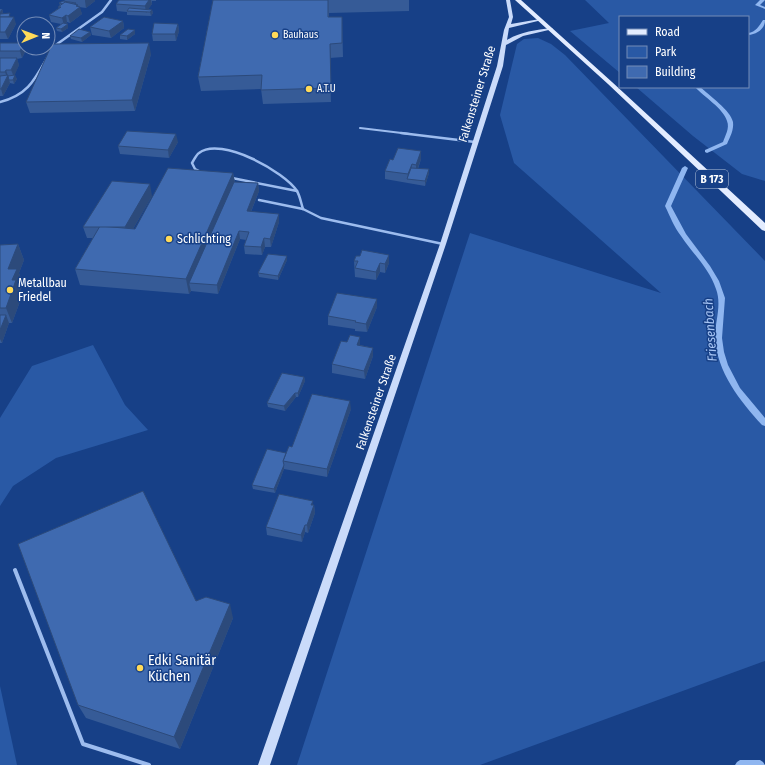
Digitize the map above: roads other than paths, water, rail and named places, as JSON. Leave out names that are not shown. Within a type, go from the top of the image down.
[{"type":"main road","name":"Falkensteiner Straße","points":[[264,765],[443,244],[476,142],[500,66],[505,44],[505,36],[512,13],[508,0]]},
{"type":"main road","name":"B 173","points":[[518,0],[765,228]]},
{"type":"main road","points":[[508,27],[516,24],[540,20]]},
{"type":"main road","name":"Falkensteiner Straße","points":[[505,44],[512,38],[522,34],[551,29]]},
{"type":"street","points":[[56,44],[102,12],[111,0]]},
{"type":"street","points":[[0,102],[11,99],[30,88],[47,57]]},
{"type":"lane","points":[[360,128],[476,142]]},
{"type":"lane","points":[[202,173],[195,169],[192,163],[194,157],[199,153],[219,149],[233,151],[256,160],[279,175],[297,191],[303,209]]},
{"type":"lane","points":[[225,177],[297,191]]},
{"type":"lane","points":[[259,200],[303,209],[320,218],[443,244]]},
{"type":"lane","points":[[15,570],[83,744],[149,765]]},
{"type":"waterway","name":"Friesenbach","points":[[763,0],[757,5],[765,8]]},
{"type":"waterway","name":"Friesenbach","points":[[749,34],[756,32],[765,21]]},
{"type":"waterway","name":"Friesenbach","points":[[698,88],[721,108],[730,121],[730,131],[725,143],[707,151]]},
{"type":"waterway","name":"Friesenbach","points":[[685,168],[668,206],[683,235],[713,274],[722,298],[719,338],[725,365],[746,402],[765,423]]},
{"type":"waterway","name":"Friesenbach","points":[[740,765],[760,765]]},
{"type":"place","name":"Bauhaus","points":[[275,35]]},
{"type":"place","name":"A.T.U","points":[[309,89]]},
{"type":"place","name":"Schlichting","points":[[169,239]]},
{"type":"place","name":"Metallbau Friedel","points":[[10,290]]},
{"type":"place","name":"Edki Sanitär Küchen","points":[[140,668]]}]
